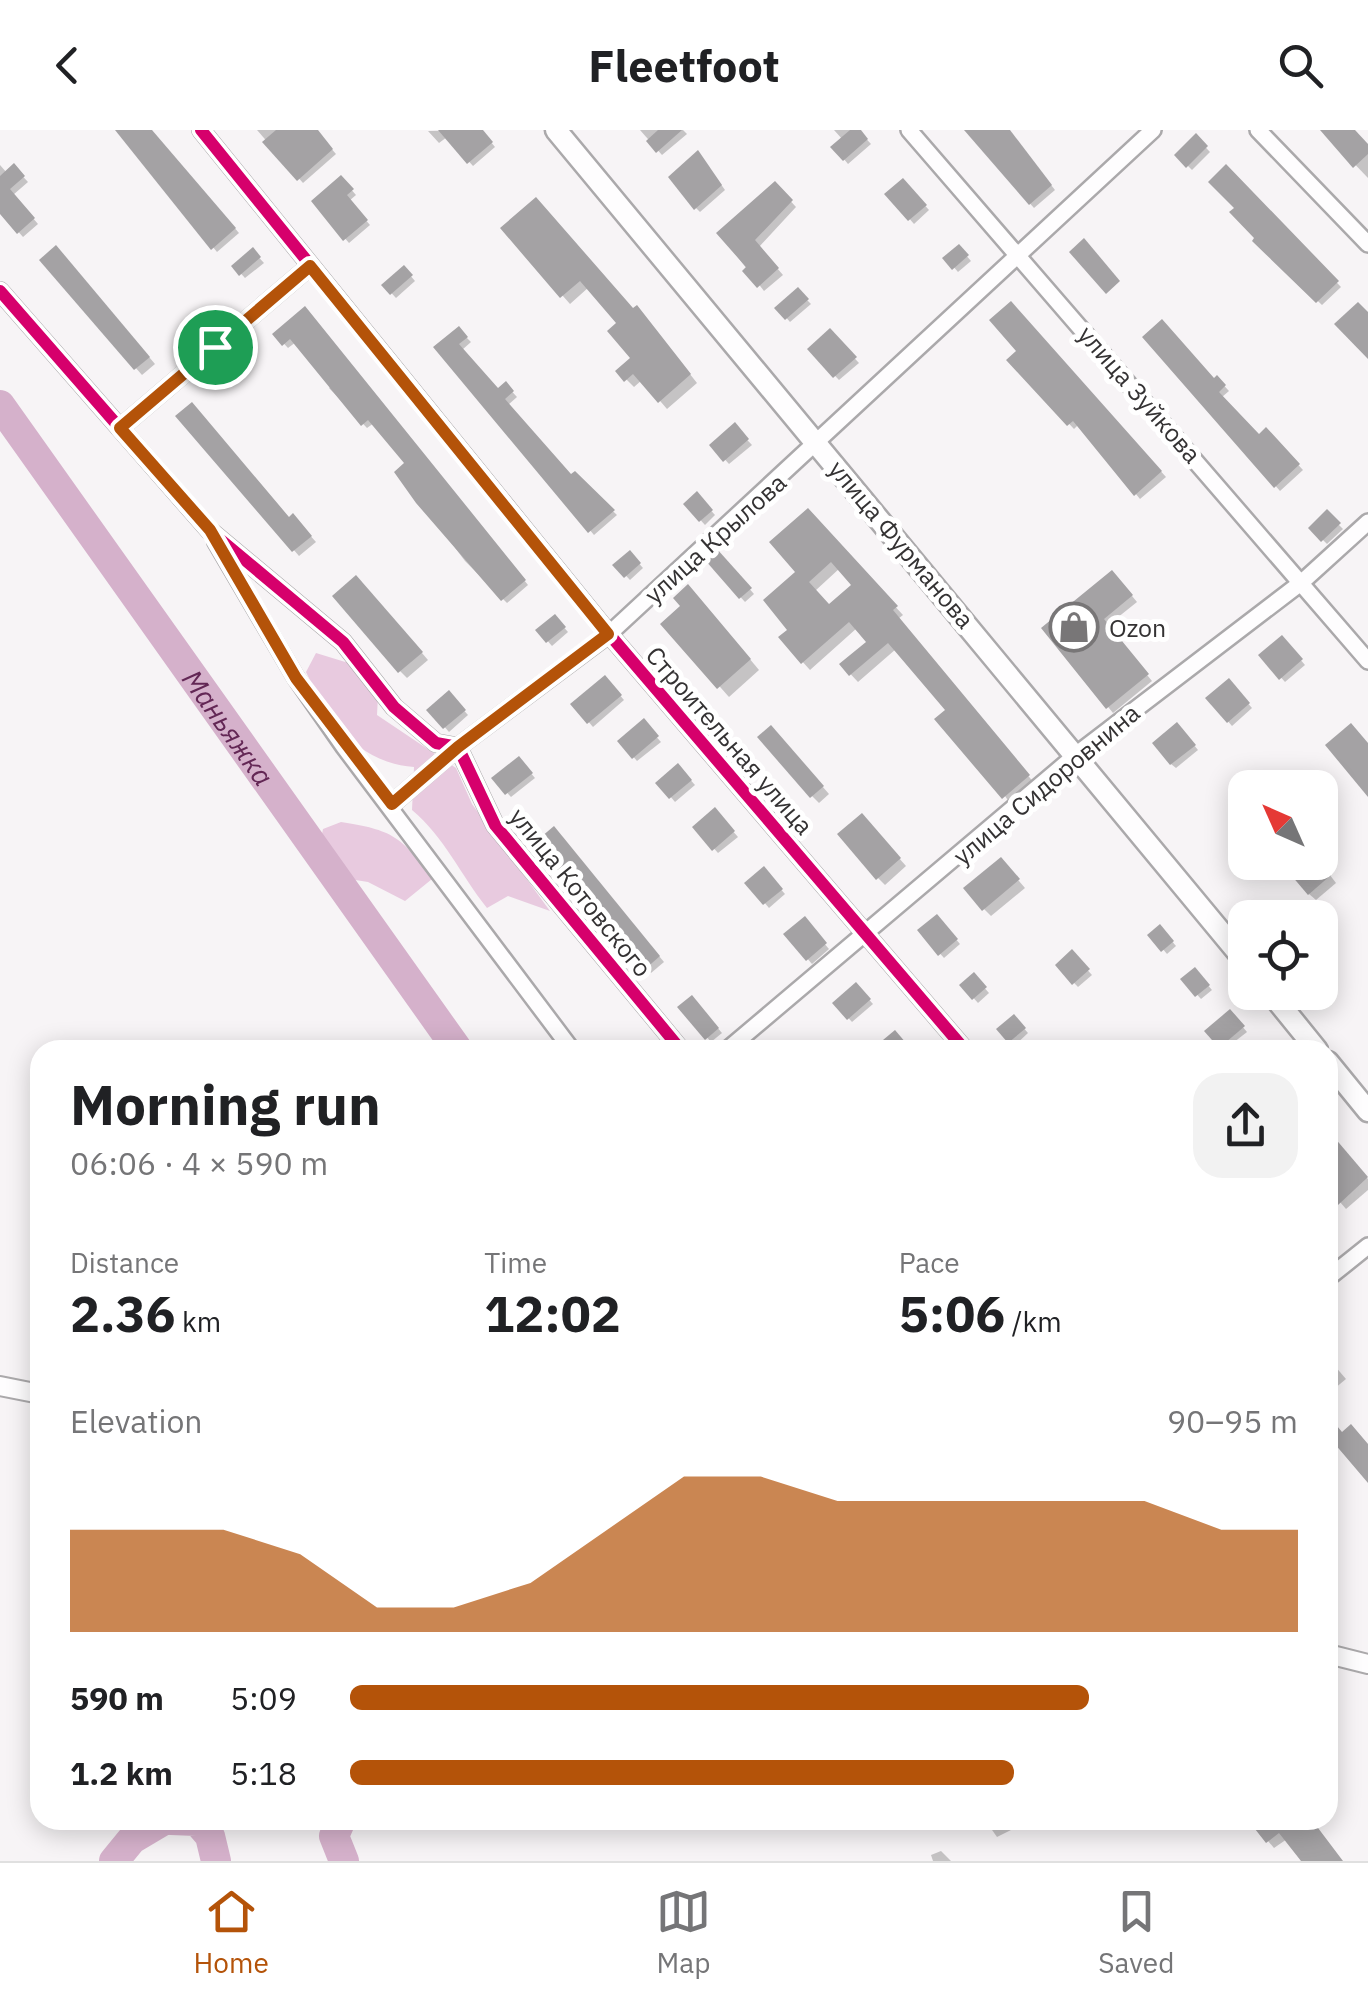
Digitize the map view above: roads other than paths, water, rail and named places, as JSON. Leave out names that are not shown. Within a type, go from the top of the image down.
[{"type":"main road","name":"улица Фурманова","points":[[556,130],[1228,940]]},
{"type":"main road","points":[[1285,1010],[1309,1040]]},
{"type":"main road","points":[[1338,1074],[1368,1111]]},
{"type":"street","name":"Строительная улица","points":[[201,130],[608,634],[956,1040]]},
{"type":"street","name":"улица Зуйкова","points":[[909,130],[1368,661]]},
{"type":"street","name":"улица Крылова","points":[[392,804],[458,747],[608,634],[818,445],[1154,130]]},
{"type":"street","points":[[1258,130],[1368,244]]},
{"type":"street","points":[[120,428],[310,266]]},
{"type":"street","points":[[0,291],[210,530],[342,642],[394,708],[436,743],[458,747]]},
{"type":"street","name":"улица Сидоровнина","points":[[739,1040],[1077,754],[1302,582],[1368,522]]},
{"type":"street","points":[[210,530],[296,678],[565,1040]]},
{"type":"street","name":"улица Котовского","points":[[458,747],[494,826],[673,1040]]},
{"type":"street","points":[[1338,1270],[1368,1246]]},
{"type":"street","points":[[0,1386],[30,1392]]},
{"type":"street","points":[[1338,1656],[1368,1664]]},
{"type":"waterway","name":"Маньяжка","points":[[0,405],[451,1040]]},
{"type":"waterway","name":"Маньяжка","points":[[114,1861],[132,1839],[147,1830]]},
{"type":"waterway","name":"Маньяжка","points":[[205,1830],[216,1861]]},
{"type":"waterway","name":"Маньяжка","points":[[337,1830],[334,1836],[344,1861]]},
{"type":"place","name":"Ozon","points":[[1074,627]]}]
